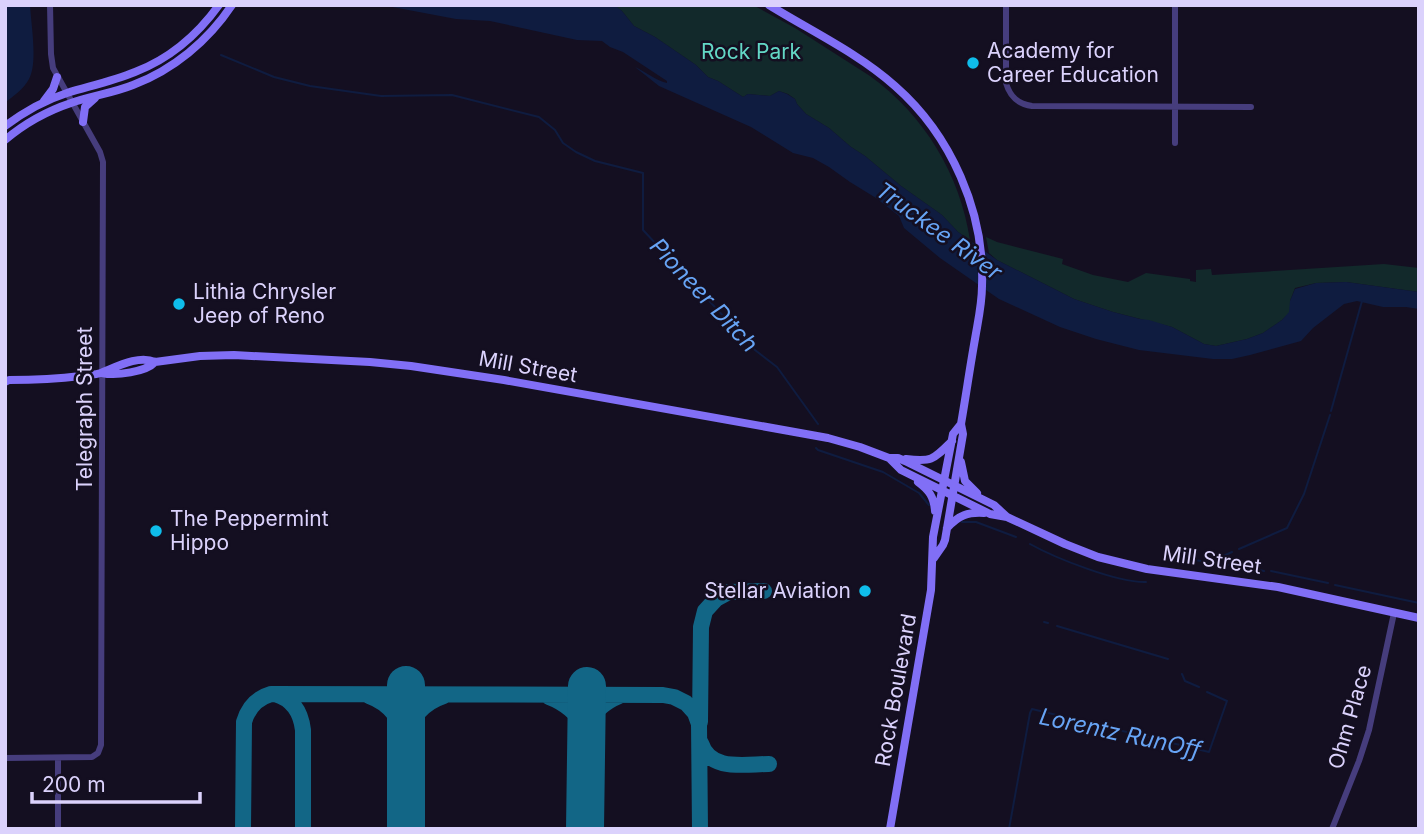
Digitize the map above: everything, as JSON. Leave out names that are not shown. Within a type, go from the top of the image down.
[{"type":"main road","points":[[5,126],[42,103],[66,93],[123,77],[157,61],[188,39],[219,5]]},
{"type":"main road","points":[[5,140],[41,116],[72,102],[141,82],[174,64],[209,34],[232,5]]},
{"type":"main road","name":"Rock Boulevard","points":[[769,5],[862,62],[906,97],[933,129],[948,153],[962,181],[976,222],[982,261],[980,307],[947,528],[943,545],[934,558]]},
{"type":"main road","points":[[42,103],[53,89],[57,76]]},
{"type":"main road","points":[[83,122],[85,107],[100,95]]},
{"type":"main road","name":"Mill Street","points":[[7,380],[115,374],[148,368],[155,362],[224,355],[411,366],[493,378],[817,436],[893,458],[983,499],[1007,517]]},
{"type":"main road","name":"Rock Boulevard","points":[[890,829],[928,610],[935,526],[951,441],[955,430],[961,424]]},
{"type":"main road","points":[[893,458],[919,461],[932,459],[951,441]]},
{"type":"main road","points":[[960,453],[965,481],[983,499]]},
{"type":"main road","name":"Mill Street","points":[[893,458],[901,470],[990,513],[1007,517],[1075,549],[1121,563],[1278,587],[1419,618]]},
{"type":"main road","points":[[901,470],[931,493],[935,526]]},
{"type":"main road","points":[[947,528],[966,513],[990,513]]},
{"type":"street","name":"Telegraph Street","points":[[50,5],[51,59],[57,76],[103,162],[101,745],[98,754],[89,757],[58,758]]},
{"type":"street","points":[[1006,5],[1006,83],[1015,99],[1026,105],[1251,107]]},
{"type":"street","points":[[1175,5],[1175,143]]},
{"type":"street","name":"Ohm Place","points":[[1332,829],[1369,730],[1394,612]]},
{"type":"street","points":[[5,758],[58,758],[58,829]]},
{"type":"green space","name":"Rock Park","points":[[608,5],[753,5],[795,28],[870,76],[907,109],[937,148],[958,192],[970,240],[942,215],[829,128],[806,114],[788,94],[779,91],[770,96],[748,94],[743,97],[708,77],[696,65],[634,26],[622,11]]},
{"type":"green space","points":[[986,237],[1063,259],[1062,264],[1093,275],[1128,282],[1146,273],[1196,282],[1196,270],[1211,269],[1212,275],[1384,264],[1419,268],[1419,292],[1346,282],[1316,283],[1295,288],[1290,301],[1290,312],[1282,320],[1263,333],[1216,346],[1204,344],[1172,327],[1074,299],[997,260],[989,253]]},
{"type":"water","points":[[5,5],[30,5],[34,54],[29,79],[5,103]]},
{"type":"water","name":"Truckee River","points":[[382,5],[617,7],[634,26],[696,65],[708,77],[743,97],[748,94],[770,96],[779,91],[795,99],[806,114],[829,128],[997,260],[1074,299],[1172,327],[1204,344],[1216,346],[1263,333],[1289,312],[1295,289],[1316,283],[1346,282],[1419,292],[1419,309],[1383,307],[1357,301],[1344,304],[1301,341],[1232,359],[1139,350],[1096,339],[1060,327],[999,299],[940,258],[904,228],[899,216],[876,198],[829,167],[813,158],[793,153],[751,127],[659,86],[635,67],[658,80],[667,81],[602,41],[577,40],[490,21],[456,19]]},
{"type":"waterway","name":"Pioneer Ditch","points":[[221,55],[274,77],[310,86],[381,96],[452,95],[539,117],[555,130],[563,143],[576,152],[595,161],[643,173],[643,230],[755,350],[777,367],[818,424]]},
{"type":"waterway","name":"Lorentz RunOff","points":[[1331,411],[1362,301]]},
{"type":"waterway","name":"Lorentz RunOff","points":[[1239,549],[1287,528],[1304,494],[1330,415]]},
{"type":"waterway","name":"Pioneer Ditch","points":[[816,448],[883,472],[919,493],[929,505]]},
{"type":"waterway","name":"Pioneer Ditch","points":[[962,522],[976,522],[1016,537]]},
{"type":"waterway","name":"Pioneer Ditch","points":[[1030,544],[1104,574],[1146,582]]},
{"type":"waterway","name":"Pioneer Ditch","points":[[1165,560],[1170,557],[1217,563],[1221,557],[1232,552]]},
{"type":"waterway","name":"Pioneer Ditch","points":[[1217,563],[1264,571]]},
{"type":"waterway","name":"Pioneer Ditch","points":[[1271,571],[1328,583]]},
{"type":"waterway","name":"Pioneer Ditch","points":[[1335,585],[1419,603]]},
{"type":"waterway","name":"Lorentz RunOff","points":[[1044,622],[1048,623]]},
{"type":"waterway","name":"Lorentz RunOff","points":[[1057,626],[1168,659]]},
{"type":"waterway","name":"Lorentz RunOff","points":[[1182,674],[1185,681],[1199,687]]},
{"type":"waterway","name":"Lorentz RunOff","points":[[1009,829],[1032,709],[1209,752],[1227,701],[1207,692]]},
{"type":"taxiway","points":[[700,722],[701,627],[705,611],[716,599],[729,592],[764,591]]},
{"type":"taxiway","points":[[243,829],[244,722],[254,704],[271,694],[674,697],[686,703],[695,713],[699,724],[700,829]]},
{"type":"taxiway","points":[[275,694],[291,703],[302,724],[303,829]]},
{"type":"taxiway","points":[[369,696],[384,703],[394,714],[402,727],[406,742]]},
{"type":"taxiway","points":[[406,740],[411,724],[419,712],[444,696]]},
{"type":"taxiway","points":[[586,728],[599,709],[619,696]]},
{"type":"taxiway","points":[[549,697],[570,709],[586,728]]},
{"type":"taxiway","points":[[701,743],[712,759],[720,762],[739,765],[769,764]]},
{"type":"runway","points":[[406,685],[406,829]]},
{"type":"runway","points":[[585,829],[587,686]]},
{"type":"place","name":"Academy for Career Education","points":[[973,63]]},
{"type":"place","name":"Lithia Chrysler Jeep of Reno","points":[[179,304]]},
{"type":"place","name":"The Peppermint Hippo","points":[[156,531]]},
{"type":"place","name":"Stellar Aviation","points":[[865,591]]}]
